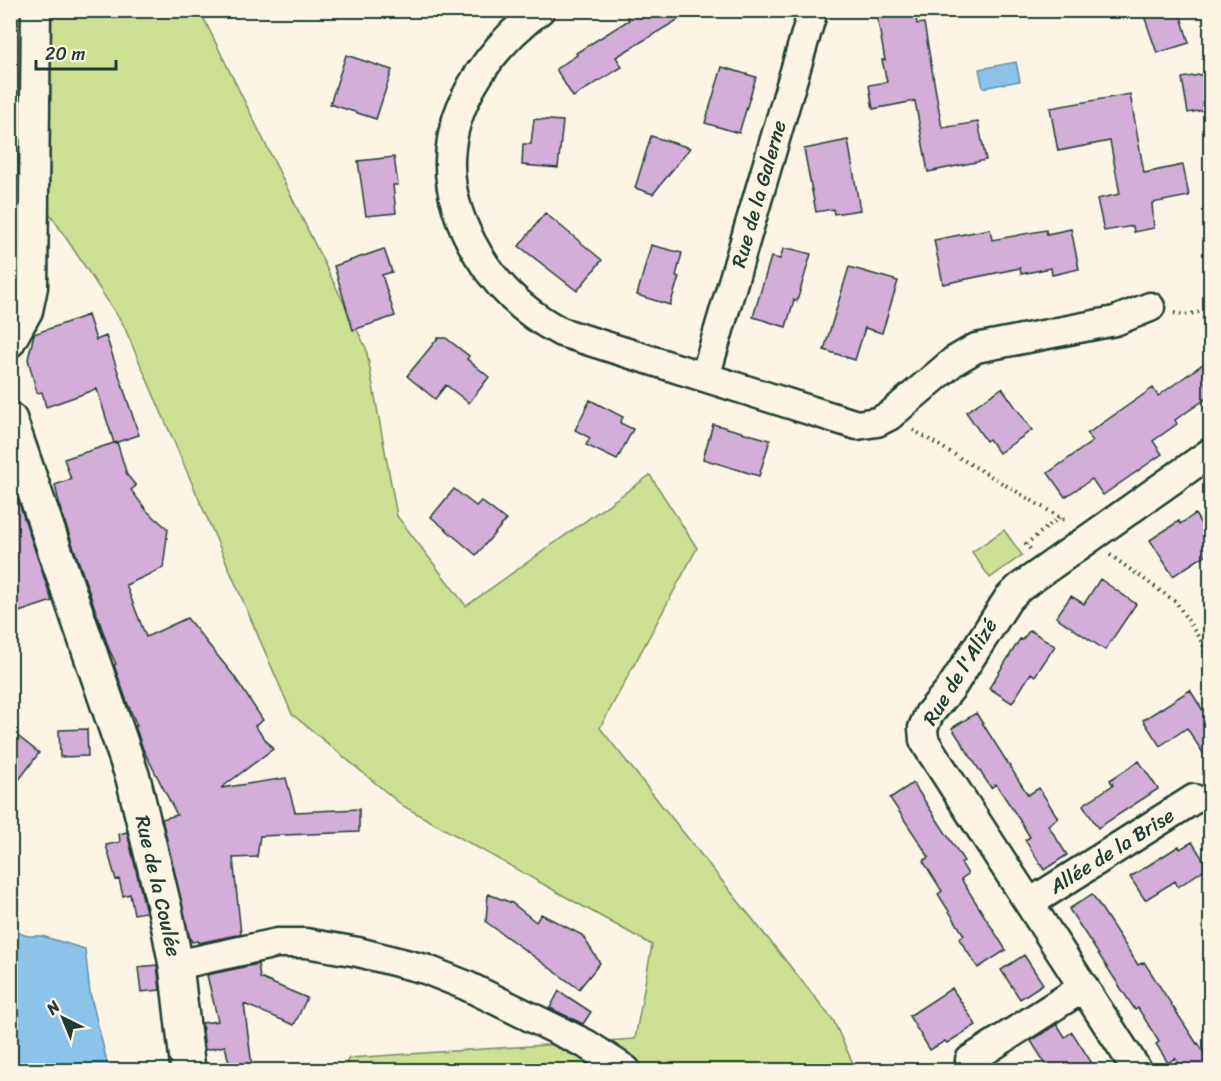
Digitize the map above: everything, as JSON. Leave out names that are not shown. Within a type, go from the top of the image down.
[{"type":"main road","name":"Rue de la Coulée","points":[[10,420],[133,778],[176,965]]},
{"type":"main road","points":[[176,965],[188,1071]]},
{"type":"street","points":[[10,343],[28,311],[33,287],[36,10]]},
{"type":"street","points":[[540,10],[497,49],[477,78],[461,109],[453,133],[450,161],[451,183],[458,213],[470,241],[504,289],[541,322],[579,339],[857,425],[865,425],[889,416],[954,361],[976,348],[1115,321],[1150,307]]},
{"type":"street","name":"Rue de la Galerne","points":[[705,377],[813,10]]},
{"type":"street","name":"Rue de l'Alizé","points":[[1137,1071],[930,750],[924,740],[923,728],[930,714],[951,688],[1008,599],[1019,588],[1210,453]]},
{"type":"street","name":"Allée de la Brise","points":[[1030,903],[1194,799]]},
{"type":"street","name":"Rue de la Coulée","points":[[176,965],[278,943],[306,942],[332,946],[425,969],[465,985],[586,1044],[616,1063]]},
{"type":"street","points":[[970,1060],[1084,987]]},
{"type":"path","points":[[1150,307],[1184,315],[1210,310]]},
{"type":"green space","points":[[10,11],[200,11],[366,348],[397,516],[466,606],[650,475],[697,548],[600,728],[833,1020],[856,1070],[342,1070],[349,1058],[635,1039],[652,945],[403,806],[292,714],[123,324],[13,158],[10,146]]},
{"type":"green space","points":[[1004,530],[1022,555],[990,578],[972,552]]},
{"type":"water","points":[[1016,62],[1020,81],[983,88],[979,69]]},
{"type":"water","points":[[10,930],[28,936],[42,936],[85,949],[90,993],[109,1070],[11,1070]]},
{"type":"building","points":[[624,10],[694,10],[616,57],[622,67],[573,97],[556,69],[577,55],[576,53],[629,20]]},
{"type":"building","points":[[876,10],[915,10],[917,24],[924,23],[942,128],[978,122],[986,160],[928,172],[915,101],[873,109],[869,85],[887,82]]},
{"type":"building","points":[[1142,10],[1179,10],[1189,43],[1157,53]]},
{"type":"building","points":[[346,55],[392,70],[376,119],[330,104]]},
{"type":"building","points":[[722,67],[756,77],[739,133],[705,123]]},
{"type":"building","points":[[1210,73],[1210,109],[1188,113],[1182,78]]},
{"type":"building","points":[[1130,94],[1144,173],[1183,165],[1189,196],[1152,203],[1154,228],[1134,232],[1133,226],[1104,231],[1097,199],[1120,194],[1110,141],[1058,151],[1050,108]]},
{"type":"building","points":[[534,119],[563,121],[558,168],[522,165],[523,144],[531,144]]},
{"type":"building","points":[[651,136],[690,148],[653,194],[635,188]]},
{"type":"building","points":[[848,140],[860,210],[834,214],[833,209],[816,212],[804,149]]},
{"type":"building","points":[[394,157],[398,185],[393,185],[396,213],[366,216],[358,161]]},
{"type":"building","points":[[545,213],[602,260],[577,291],[519,246]]},
{"type":"building","points":[[990,229],[992,240],[1046,230],[1047,234],[1071,229],[1079,269],[1052,275],[1051,268],[1021,274],[1020,268],[943,284],[934,240]]},
{"type":"building","points":[[651,245],[682,253],[676,276],[679,277],[670,305],[637,295]]},
{"type":"building","points":[[384,249],[392,272],[382,275],[395,316],[353,330],[334,266]]},
{"type":"building","points":[[783,249],[811,254],[797,301],[794,300],[786,327],[753,317],[771,257],[780,259]]},
{"type":"building","points":[[849,267],[898,281],[882,333],[865,328],[855,360],[824,350]]},
{"type":"building","points":[[88,315],[96,340],[106,336],[139,435],[114,443],[97,389],[46,407],[42,392],[37,393],[28,359],[34,334]]},
{"type":"building","points":[[438,338],[446,338],[469,356],[467,359],[489,377],[469,403],[446,385],[435,399],[407,376]]},
{"type":"building","points":[[1210,359],[1210,396],[1175,420],[1177,424],[1153,441],[1162,454],[1103,495],[1092,479],[1065,497],[1048,473],[1093,441],[1087,434],[1153,388],[1158,396]]},
{"type":"building","points":[[1002,388],[1032,430],[999,453],[989,439],[986,441],[966,412]]},
{"type":"building","points":[[590,400],[623,417],[620,423],[633,429],[617,460],[586,445],[590,438],[575,430]]},
{"type":"building","points":[[713,424],[770,440],[759,476],[703,459]]},
{"type":"building","points":[[117,442],[127,475],[136,486],[131,490],[147,511],[168,529],[163,568],[126,585],[146,637],[187,618],[234,676],[263,720],[255,726],[273,749],[221,788],[286,778],[295,812],[359,809],[359,832],[260,836],[257,857],[233,858],[241,934],[198,943],[198,941],[192,942],[189,935],[162,819],[177,815],[143,749],[135,726],[137,726],[114,665],[116,664],[61,511],[55,485],[71,479],[64,459]]},
{"type":"building","points":[[11,479],[52,601],[16,613],[10,597]]},
{"type":"building","points":[[454,489],[476,506],[481,501],[506,520],[476,555],[431,517]]},
{"type":"building","points":[[1195,514],[1210,539],[1210,552],[1173,576],[1150,540],[1179,521],[1180,524]]},
{"type":"building","points":[[1100,579],[1136,604],[1105,650],[1056,617],[1071,596],[1084,604]]},
{"type":"building","points":[[1030,630],[1055,646],[1035,676],[1031,673],[1012,703],[989,688],[1020,639],[1022,640]]},
{"type":"building","points":[[1190,690],[1210,722],[1210,764],[1187,728],[1160,746],[1143,720]]},
{"type":"building","points":[[976,713],[1028,795],[1039,788],[1058,818],[1048,825],[1067,855],[1044,870],[1025,840],[1030,837],[1019,819],[996,784],[991,788],[952,728]]},
{"type":"building","points":[[87,729],[88,756],[60,757],[59,730]]},
{"type":"building","points":[[10,730],[39,753],[10,792]]},
{"type":"building","points":[[1139,761],[1158,789],[1098,828],[1083,805],[1113,785],[1110,780]]},
{"type":"building","points":[[913,783],[964,861],[961,863],[968,874],[961,879],[1006,950],[978,968],[959,939],[964,935],[938,894],[942,891],[923,861],[929,857],[890,798]]},
{"type":"building","points":[[127,832],[146,912],[134,914],[130,894],[123,896],[119,879],[116,880],[106,845],[120,842],[119,834]]},
{"type":"building","points":[[1192,842],[1208,867],[1178,887],[1175,881],[1145,900],[1130,877],[1179,846],[1180,849]]},
{"type":"building","points":[[488,894],[512,903],[536,922],[541,914],[582,935],[600,963],[579,989],[486,922]]},
{"type":"building","points":[[1092,894],[1138,965],[1144,962],[1198,1043],[1210,1062],[1210,1071],[1184,1071],[1175,1058],[1168,1063],[1156,1044],[1159,1042],[1138,1008],[1135,1010],[1069,909]]},
{"type":"building","points":[[1024,955],[1043,984],[1020,999],[1001,970]]},
{"type":"building","points":[[258,964],[260,978],[307,998],[294,1025],[244,1004],[252,1066],[231,1071],[225,1046],[205,1050],[202,1023],[218,1021],[207,975]]},
{"type":"building","points":[[157,965],[160,990],[141,992],[138,967]]},
{"type":"building","points":[[952,988],[976,1025],[947,1043],[945,1041],[930,1050],[909,1016]]},
{"type":"building","points":[[559,991],[591,1012],[583,1024],[550,1008]]},
{"type":"building","points":[[1057,1024],[1065,1037],[1072,1032],[1097,1071],[1050,1071],[1031,1041]]}]
